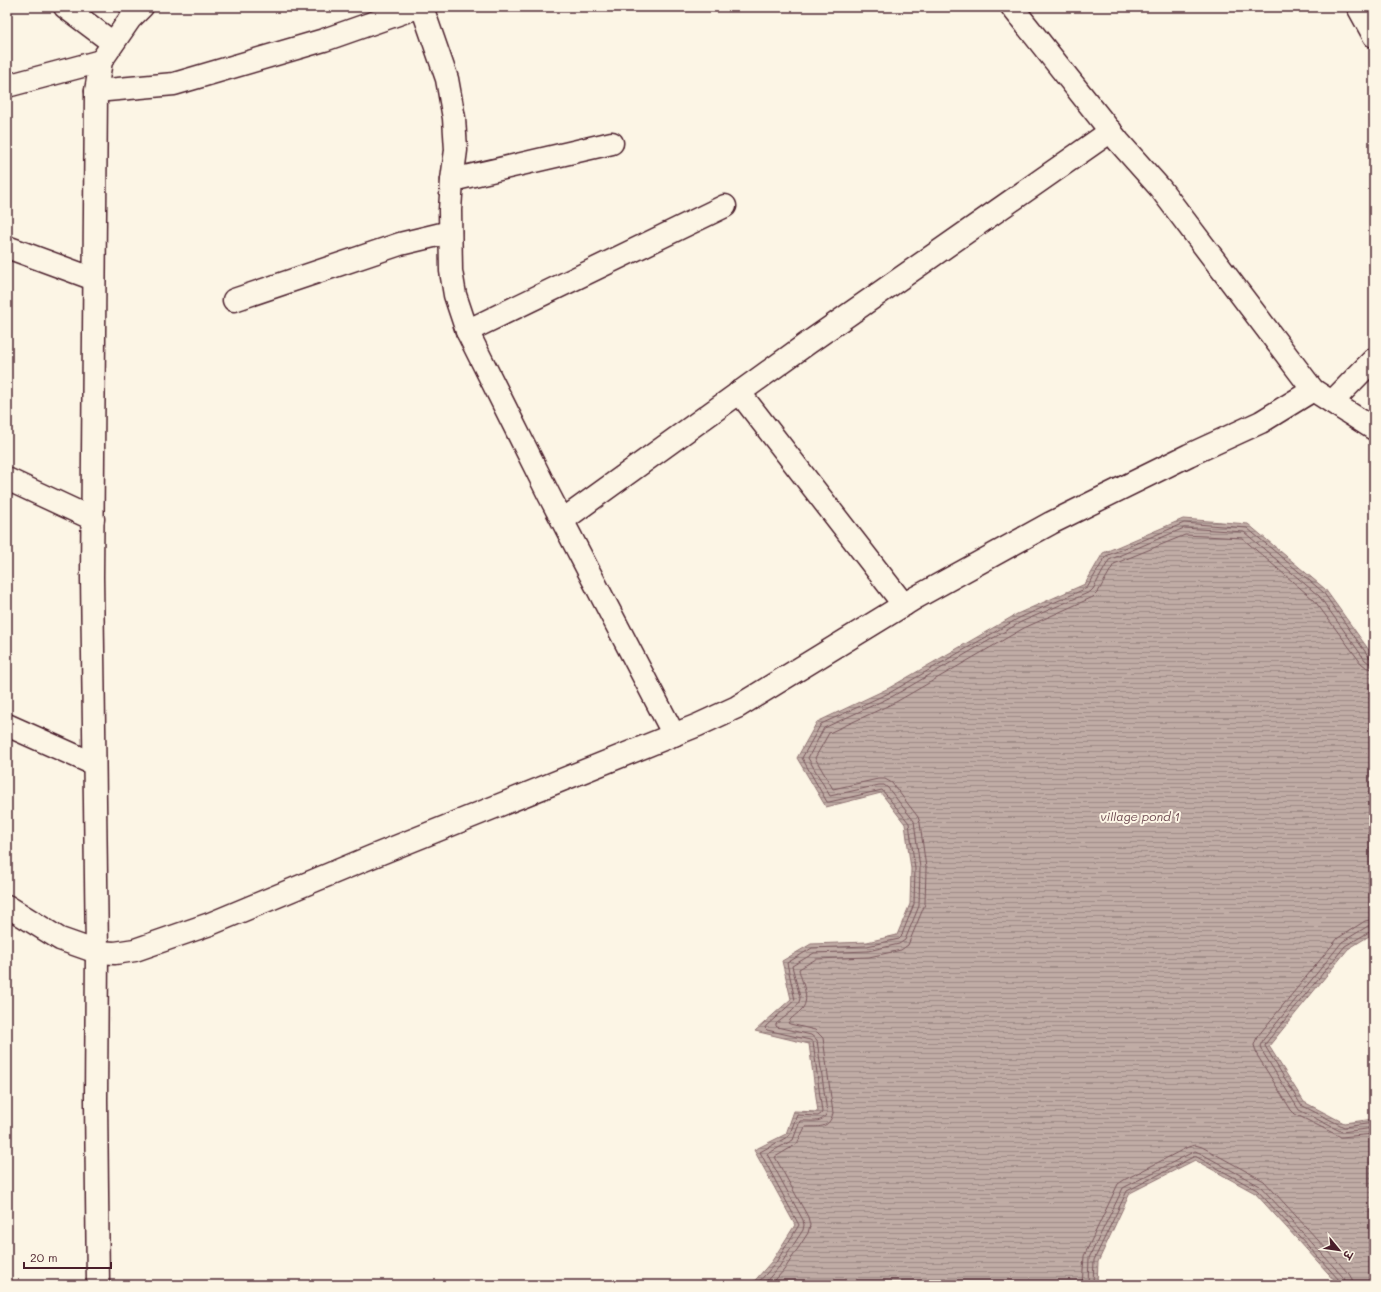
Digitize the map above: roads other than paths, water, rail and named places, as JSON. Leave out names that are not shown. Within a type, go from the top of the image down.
[{"type":"street","points":[[65,7],[107,52]]},
{"type":"street","points":[[98,1285],[93,519],[96,92],[107,52],[130,19],[142,7]]},
{"type":"street","points":[[96,92],[174,84],[324,40],[418,7]]},
{"type":"street","points":[[422,7],[447,79],[454,118],[456,150],[452,180],[450,232],[451,271],[455,295],[468,331],[563,520],[674,735]]},
{"type":"street","points":[[1013,7],[1111,131],[1165,194],[1314,390],[1374,429]]},
{"type":"street","points":[[1358,7],[1374,36]]},
{"type":"street","points":[[7,86],[107,52]]},
{"type":"street","points":[[563,520],[898,279],[1111,131]]},
{"type":"street","points":[[452,180],[612,143]]},
{"type":"street","points":[[468,331],[725,206]]},
{"type":"street","points":[[234,300],[400,244],[450,232]]},
{"type":"street","points":[[7,247],[94,279]]},
{"type":"street","points":[[1332,402],[1374,359]]},
{"type":"street","points":[[7,906],[60,939],[97,952],[115,953],[135,950],[210,924],[386,851],[674,735],[737,707],[904,604],[1050,523],[1189,455],[1261,422],[1314,390]]},
{"type":"street","points":[[739,392],[904,604]]},
{"type":"street","points":[[7,479],[93,519]]},
{"type":"street","points":[[7,725],[94,764]]},
{"type":"water","name":"village pond 1","points":[[1183,519],[1248,524],[1325,589],[1374,657],[1374,933],[1348,949],[1269,1046],[1304,1102],[1344,1123],[1374,1119],[1374,1285],[1339,1285],[1255,1193],[1195,1160],[1130,1193],[1098,1262],[1097,1285],[751,1285],[772,1261],[795,1225],[754,1150],[786,1134],[794,1111],[818,1112],[809,1044],[755,1031],[791,999],[782,961],[811,944],[867,942],[897,935],[910,904],[911,869],[905,824],[881,793],[826,807],[797,758],[817,722],[889,688],[1017,614],[1085,584],[1103,553]]}]
